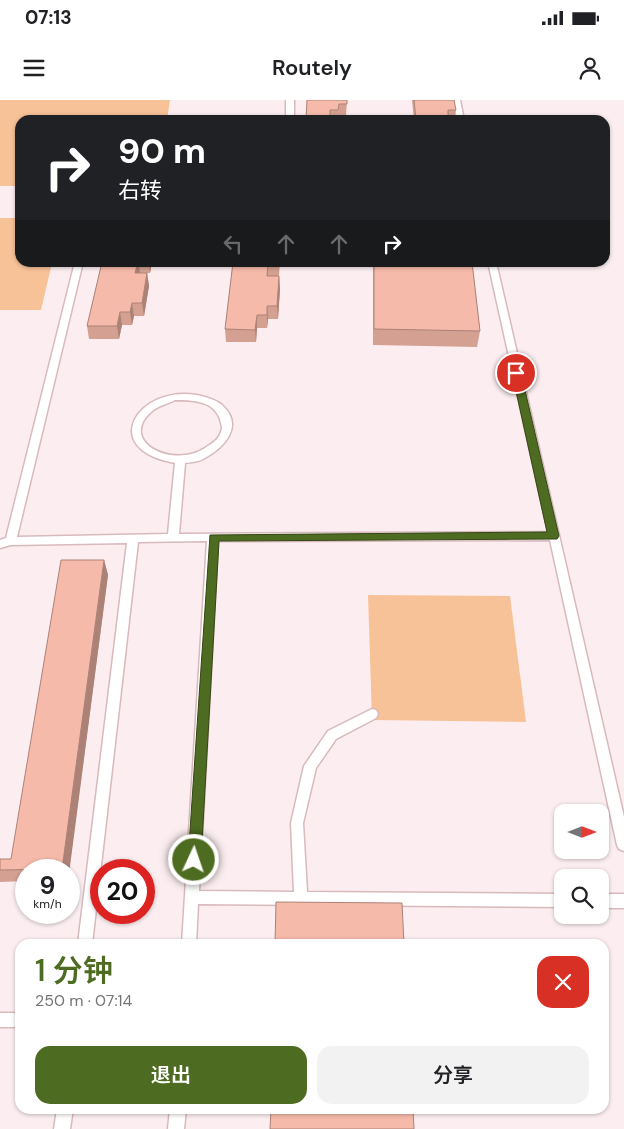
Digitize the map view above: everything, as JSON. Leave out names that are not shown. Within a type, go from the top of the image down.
[{"type":"lane","points":[[290,100],[290,115]]},
{"type":"lane","points":[[456,100],[459,115]]},
{"type":"lane","points":[[78,267],[5,543],[133,538],[553,536]]},
{"type":"lane","points":[[493,267],[624,845]]},
{"type":"lane","points":[[174,397],[203,399],[223,412],[227,422],[226,432],[220,443],[203,455],[180,460],[164,459],[151,454],[141,446],[136,437],[136,426],[140,416],[148,408],[174,397]]},
{"type":"lane","points":[[173,538],[180,460]]},
{"type":"lane","points":[[189,939],[213,537]]},
{"type":"lane","points":[[86,939],[133,538]]},
{"type":"lane","points":[[301,898],[297,823],[310,766],[332,735],[372,714]]},
{"type":"lane","points":[[192,897],[554,901]]},
{"type":"lane","points":[[609,901],[624,901]]},
{"type":"lane","points":[[0,1020],[15,1020]]},
{"type":"lane","points":[[62,1129],[64,1114]]},
{"type":"lane","points":[[176,1129],[178,1114]]},
{"type":"shaded area","points":[[0,100],[170,100],[168,115],[15,115],[15,186],[0,186]]},
{"type":"shaded area","points":[[0,218],[15,218],[15,267],[51,267],[41,310],[0,310]]},
{"type":"shaded area","points":[[368,595],[510,596],[526,722],[372,720]]},
{"type":"building","points":[[307,100],[347,100],[347,104],[339,104],[338,110],[330,110],[330,115],[306,115]]},
{"type":"building","points":[[414,100],[454,100],[456,110],[448,110],[448,115],[416,115]]},
{"type":"building","points":[[101,267],[137,267],[135,273],[147,273],[142,303],[132,303],[130,312],[120,312],[117,326],[87,326]]},
{"type":"building","points":[[232,267],[268,267],[267,276],[279,276],[277,306],[267,306],[267,315],[257,315],[255,330],[225,329]]},
{"type":"building","points":[[374,267],[473,267],[480,331],[374,329]]},
{"type":"building","points":[[61,560],[104,560],[63,859],[15,859],[15,870],[0,870],[0,859],[11,859]]},
{"type":"building","points":[[276,902],[402,903],[404,939],[275,939]]},
{"type":"building","points":[[271,1114],[413,1114],[414,1129],[270,1129]]},
{"type":"route","points":[[194,860],[213,537],[553,536],[516,373]]}]
